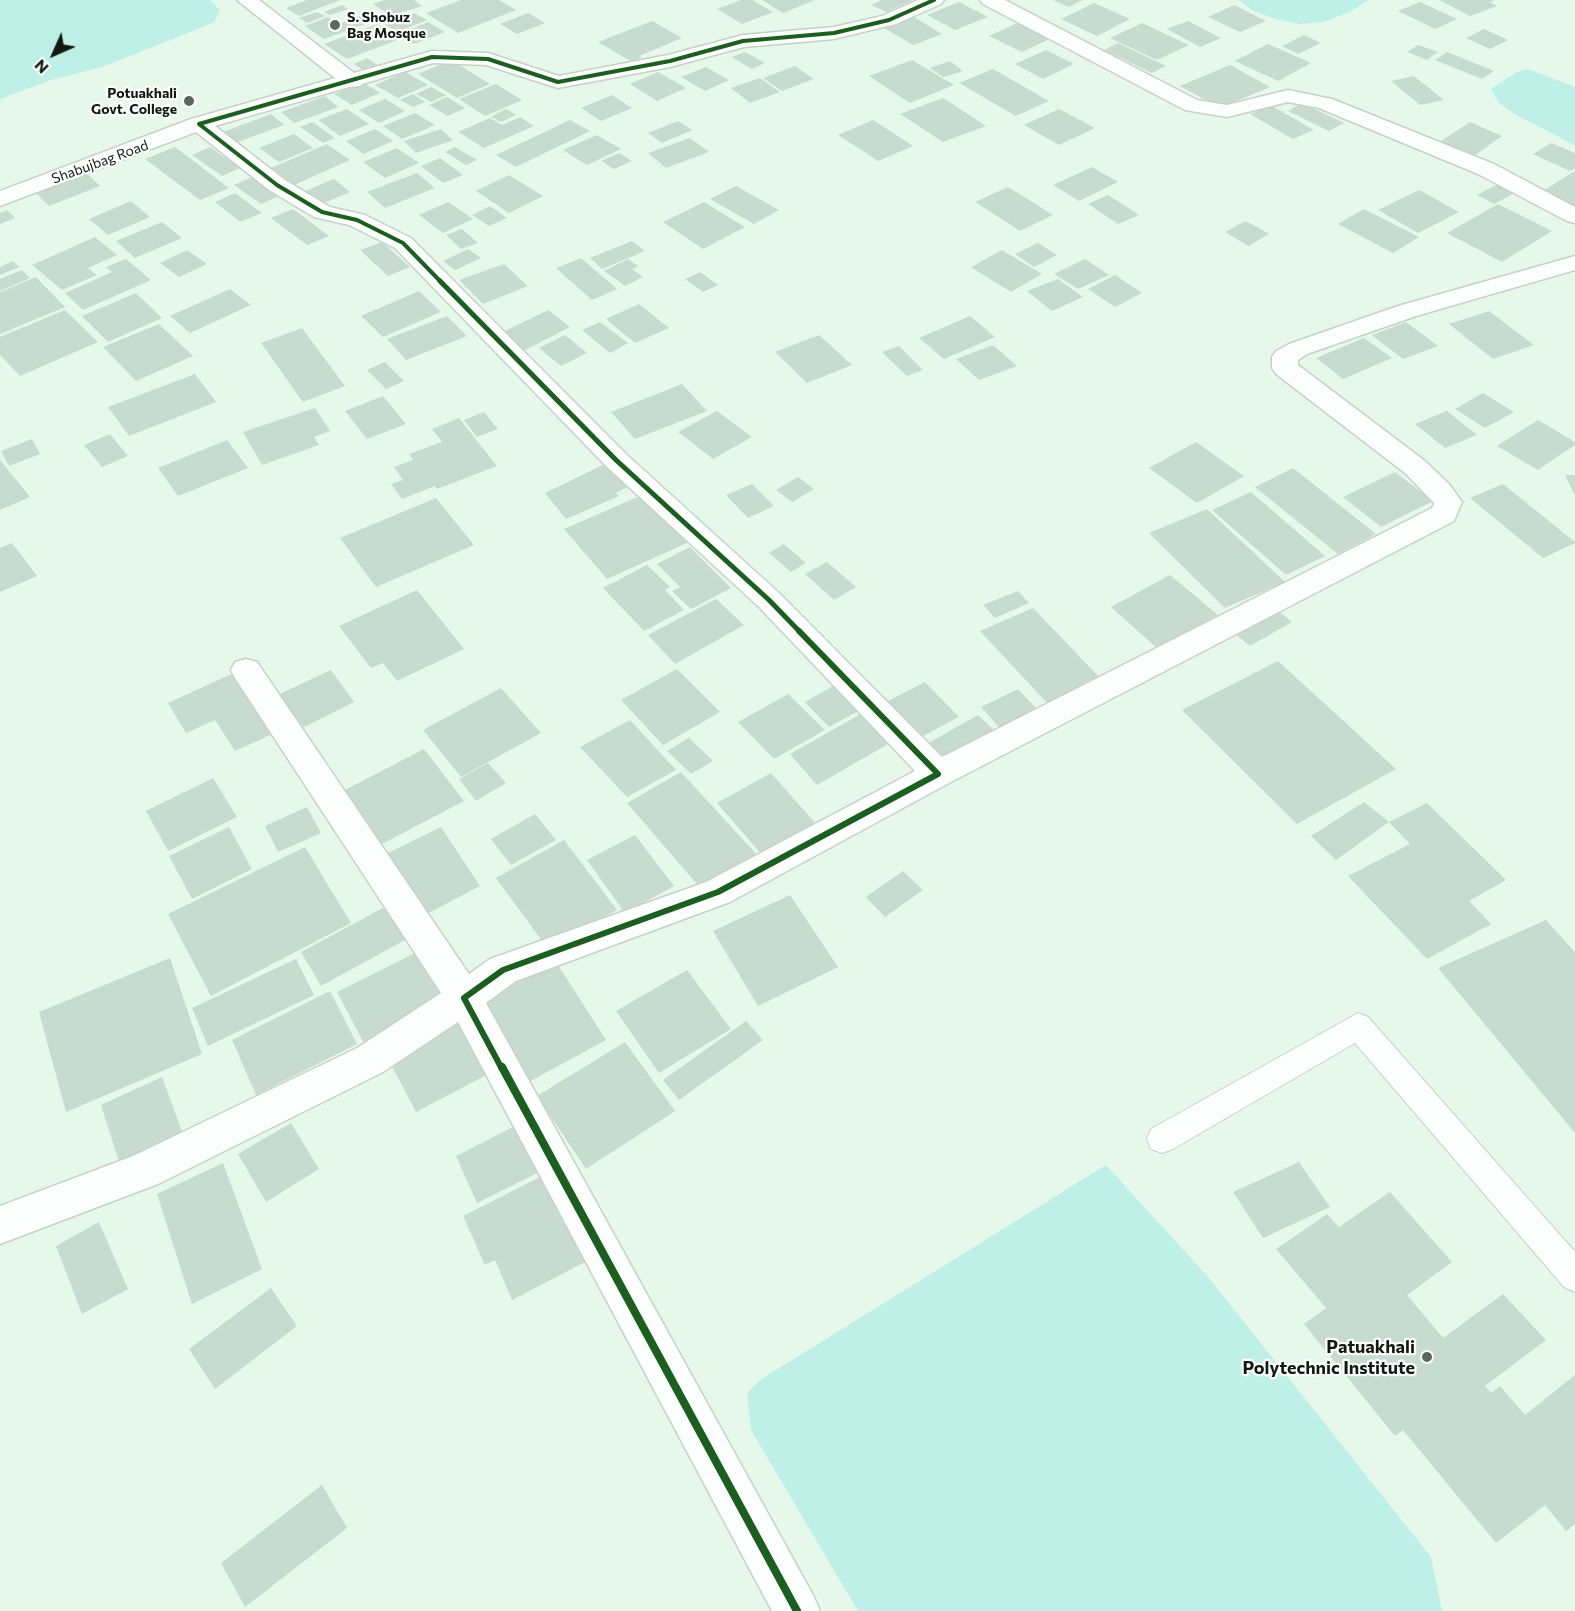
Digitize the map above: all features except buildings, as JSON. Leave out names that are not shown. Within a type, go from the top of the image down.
[{"type":"street","points":[[247,0],[353,82]]},
{"type":"street","name":"Shabujbag Road","points":[[0,199],[200,124],[353,82],[432,57],[488,59],[558,82],[670,62],[743,41],[834,33],[889,20],[934,0]]},
{"type":"street","points":[[990,0],[1191,106],[1227,111],[1288,96],[1325,103],[1486,169],[1575,216]]},
{"type":"street","points":[[200,124],[277,184],[322,212],[357,220],[403,243],[616,460],[769,600],[938,774]]},
{"type":"street","points":[[0,1225],[144,1171],[370,1060],[503,970],[718,891],[938,774],[1444,514],[1448,502],[1415,467],[1285,368],[1285,357],[1298,349],[1407,311],[1575,263]]},
{"type":"street","points":[[246,670],[464,998],[797,1611]]},
{"type":"lane","points":[[1162,1139],[1358,1026],[1575,1276]]},
{"type":"water","points":[[0,0],[210,0],[220,10],[214,22],[188,33],[102,67],[51,80],[0,99]]},
{"type":"water","points":[[1239,0],[1368,0],[1350,12],[1323,22],[1299,24],[1275,19],[1252,10]]},
{"type":"water","points":[[1528,69],[1575,87],[1575,145],[1518,116],[1499,103],[1491,89],[1515,73]]},
{"type":"water","points":[[1106,1165],[1209,1278],[1431,1557],[1442,1611],[858,1611],[751,1430],[747,1393],[760,1380]]},
{"type":"cycle path","points":[[797,1611],[464,998],[503,970],[718,892],[938,774],[769,600],[616,460],[403,243],[357,220],[322,212],[277,185],[199,124],[432,57],[488,59],[558,82],[670,61],[743,41],[834,33],[889,20],[934,0]]},
{"type":"place","name":"S. Shobuz Bag Mosque","points":[[335,25]]},
{"type":"place","name":"Potuakhali Govt. College","points":[[189,101]]},
{"type":"place","name":"Patuakhali Polytechnic Institute","points":[[1427,1357]]}]
